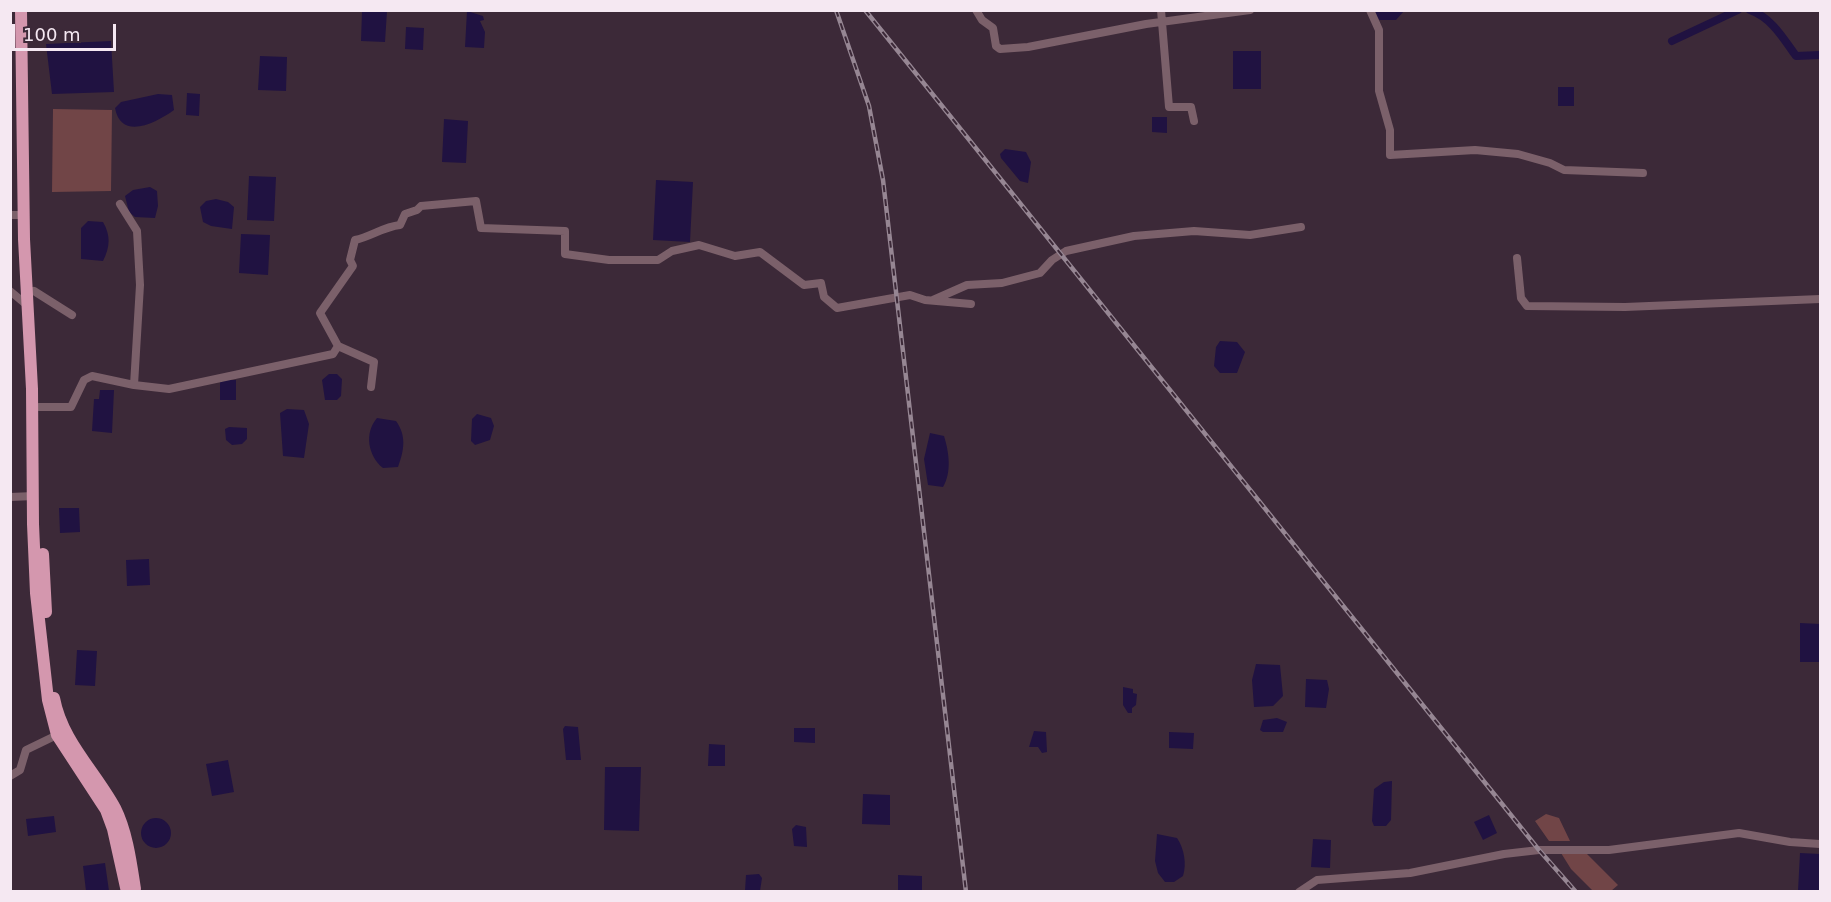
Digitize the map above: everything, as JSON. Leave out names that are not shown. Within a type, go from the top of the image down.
[{"type":"highway","points":[[21,10],[24,215],[29,307],[36,592],[48,700],[57,735],[106,810],[113,829],[127,891]]},
{"type":"highway","points":[[29,10],[31,226],[42,536],[47,642],[54,701],[69,738],[115,808],[125,837],[135,891]]},
{"type":"street","points":[[976,10],[982,20],[993,28],[996,46],[1000,50],[1250,10]]},
{"type":"street","points":[[1161,10],[1169,107],[1191,107],[1194,121]]},
{"type":"street","points":[[1370,10],[1379,30],[1379,91],[1390,130],[1390,154],[1476,150],[1518,154],[1550,163],[1564,170],[1643,173]]},
{"type":"street","points":[[371,387],[374,362],[338,346],[331,338],[320,313],[353,266],[350,260],[355,240],[375,235],[385,226],[400,225],[405,214],[421,206],[476,201],[481,228],[565,231],[565,254],[609,260],[658,260],[672,251],[699,245],[735,256],[760,252],[804,285],[821,283],[824,297],[837,308],[910,295],[932,301],[971,304]]},
{"type":"street","points":[[120,204],[137,231],[140,285],[134,385]]},
{"type":"street","points":[[10,215],[24,215]]},
{"type":"street","points":[[932,301],[967,285],[1002,283],[1040,273],[1052,260],[1066,251],[1134,236],[1194,231],[1251,235],[1301,227]]},
{"type":"street","points":[[1517,258],[1521,298],[1527,306],[1625,307],[1821,298]]},
{"type":"street","points":[[10,291],[29,307]]},
{"type":"street","points":[[34,291],[72,315]]},
{"type":"street","points":[[39,407],[71,407],[84,380],[92,376],[134,385],[169,389],[333,354],[338,346]]},
{"type":"street","points":[[10,497],[34,496]]},
{"type":"street","points":[[10,776],[20,770],[26,750],[57,735]]},
{"type":"street","points":[[1299,891],[1310,883],[1328,878],[1410,873],[1504,854],[1539,850],[1609,850],[1739,833],[1790,842],[1821,844]]},
{"type":"shaded area","points":[[362,11],[387,11],[385,42],[361,41]]},
{"type":"shaded area","points":[[467,11],[483,16],[484,20],[480,21],[485,32],[484,48],[465,47]]},
{"type":"shaded area","points":[[1374,11],[1404,11],[1396,20],[1379,20]]},
{"type":"shaded area","points":[[406,27],[424,28],[423,50],[405,49]]},
{"type":"shaded area","points":[[111,41],[114,92],[52,94],[46,44]]},
{"type":"shaded area","points":[[1233,51],[1261,51],[1261,89],[1233,89]]},
{"type":"shaded area","points":[[260,56],[287,57],[286,91],[258,90]]},
{"type":"shaded area","points":[[1558,87],[1574,87],[1574,106],[1558,106]]},
{"type":"shaded area","points":[[187,93],[200,94],[199,116],[186,115]]},
{"type":"shaded area","points":[[158,94],[172,95],[174,110],[158,120],[140,126],[132,127],[124,124],[119,118],[115,108],[121,102]]},
{"type":"shaded area","points":[[53,109],[112,110],[111,191],[52,192]]},
{"type":"shaded area","points":[[1152,117],[1167,117],[1167,133],[1152,132]]},
{"type":"shaded area","points":[[444,119],[468,121],[466,163],[442,162]]},
{"type":"shaded area","points":[[1005,149],[1026,152],[1031,162],[1028,183],[1020,181],[1001,158],[1000,154]]},
{"type":"shaded area","points":[[249,176],[276,177],[274,221],[247,220]]},
{"type":"shaded area","points":[[656,180],[693,182],[690,242],[653,240]]},
{"type":"shaded area","points":[[150,187],[157,191],[158,206],[155,218],[135,217],[129,212],[125,196],[133,190]]},
{"type":"shaded area","points":[[216,199],[228,202],[234,207],[232,229],[211,226],[203,222],[200,207],[206,201]]},
{"type":"shaded area","points":[[88,221],[103,222],[106,227],[109,242],[103,261],[81,259],[81,228]]},
{"type":"shaded area","points":[[241,234],[270,235],[268,275],[239,273]]},
{"type":"shaded area","points":[[1220,341],[1237,342],[1245,352],[1237,373],[1220,373],[1214,366],[1216,347]]},
{"type":"shaded area","points":[[329,374],[337,374],[342,379],[341,396],[337,400],[325,400],[322,380]]},
{"type":"shaded area","points":[[220,380],[236,380],[236,400],[220,400]]},
{"type":"shaded area","points":[[100,390],[114,390],[112,433],[92,431],[94,399],[99,399]]},
{"type":"shaded area","points":[[287,409],[304,410],[309,424],[304,458],[283,456],[280,413]]},
{"type":"shaded area","points":[[477,414],[491,418],[494,426],[490,440],[475,445],[471,441],[472,419]]},
{"type":"shaded area","points":[[377,418],[396,421],[402,432],[402,455],[398,467],[383,468],[371,451],[370,430]]},
{"type":"shaded area","points":[[229,427],[247,428],[247,439],[242,444],[232,445],[226,440],[225,429]]},
{"type":"shaded area","points":[[930,433],[944,436],[946,442],[949,468],[943,487],[928,485],[924,459]]},
{"type":"shaded area","points":[[59,508],[79,508],[80,532],[60,533]]},
{"type":"shaded area","points":[[149,559],[150,585],[127,586],[126,560]]},
{"type":"shaded area","points":[[1800,623],[1820,624],[1820,662],[1800,662]]},
{"type":"shaded area","points":[[77,650],[97,651],[95,686],[75,685]]},
{"type":"shaded area","points":[[1256,664],[1280,665],[1283,696],[1273,706],[1254,707],[1252,680]]},
{"type":"shaded area","points":[[1306,679],[1327,680],[1329,689],[1326,708],[1305,707]]},
{"type":"shaded area","points":[[1123,687],[1133,689],[1133,693],[1137,694],[1136,705],[1132,708],[1132,713],[1128,713],[1123,705]]},
{"type":"shaded area","points":[[1277,718],[1287,722],[1283,732],[1260,730],[1263,720]]},
{"type":"shaded area","points":[[565,726],[578,727],[581,760],[566,760],[563,729]]},
{"type":"shaded area","points":[[794,728],[815,728],[815,743],[794,742]]},
{"type":"shaded area","points":[[1034,731],[1046,732],[1047,752],[1042,753],[1038,747],[1029,747]]},
{"type":"shaded area","points":[[1169,732],[1194,733],[1193,749],[1169,748]]},
{"type":"shaded area","points":[[709,744],[725,745],[725,766],[708,766]]},
{"type":"shaded area","points":[[228,760],[234,792],[212,796],[206,764]]},
{"type":"shaded area","points":[[605,767],[641,767],[639,831],[604,830]]},
{"type":"shaded area","points":[[1392,781],[1391,820],[1386,826],[1374,826],[1372,821],[1374,789],[1384,782]]},
{"type":"shaded area","points":[[863,794],[890,795],[890,825],[862,824]]},
{"type":"shaded area","points":[[1546,814],[1559,818],[1570,841],[1549,841],[1535,821]]},
{"type":"shaded area","points":[[1489,815],[1497,833],[1483,840],[1474,822]]},
{"type":"shaded area","points":[[54,816],[56,832],[28,836],[26,819]]},
{"type":"shaded area","points":[[156,818],[166,823],[171,833],[166,843],[156,848],[146,843],[141,833],[146,823]]},
{"type":"shaded area","points":[[796,825],[806,827],[807,847],[794,846],[792,829]]},
{"type":"shaded area","points":[[1157,834],[1177,838],[1181,846],[1185,861],[1184,871],[1183,876],[1174,882],[1165,882],[1158,873],[1155,861]]},
{"type":"shaded area","points":[[1313,839],[1331,840],[1330,868],[1311,867]]},
{"type":"shaded area","points":[[1575,851],[1587,854],[1618,885],[1611,891],[1593,891],[1571,869],[1561,853]]},
{"type":"shaded area","points":[[1800,853],[1820,854],[1820,891],[1798,891]]},
{"type":"shaded area","points":[[105,863],[109,891],[86,891],[83,866]]},
{"type":"shaded area","points":[[759,874],[762,878],[760,891],[745,891],[746,875]]},
{"type":"shaded area","points":[[898,875],[922,876],[922,891],[898,891]]},
{"type":"waterway","points":[[1672,41],[1738,10]]},
{"type":"waterway","points":[[1750,10],[1771,23],[1796,56],[1820,55]]},
{"type":"railway","points":[[836,10],[869,106],[883,180],[966,892]]},
{"type":"railway","points":[[865,10],[1539,850],[1576,892]]}]
